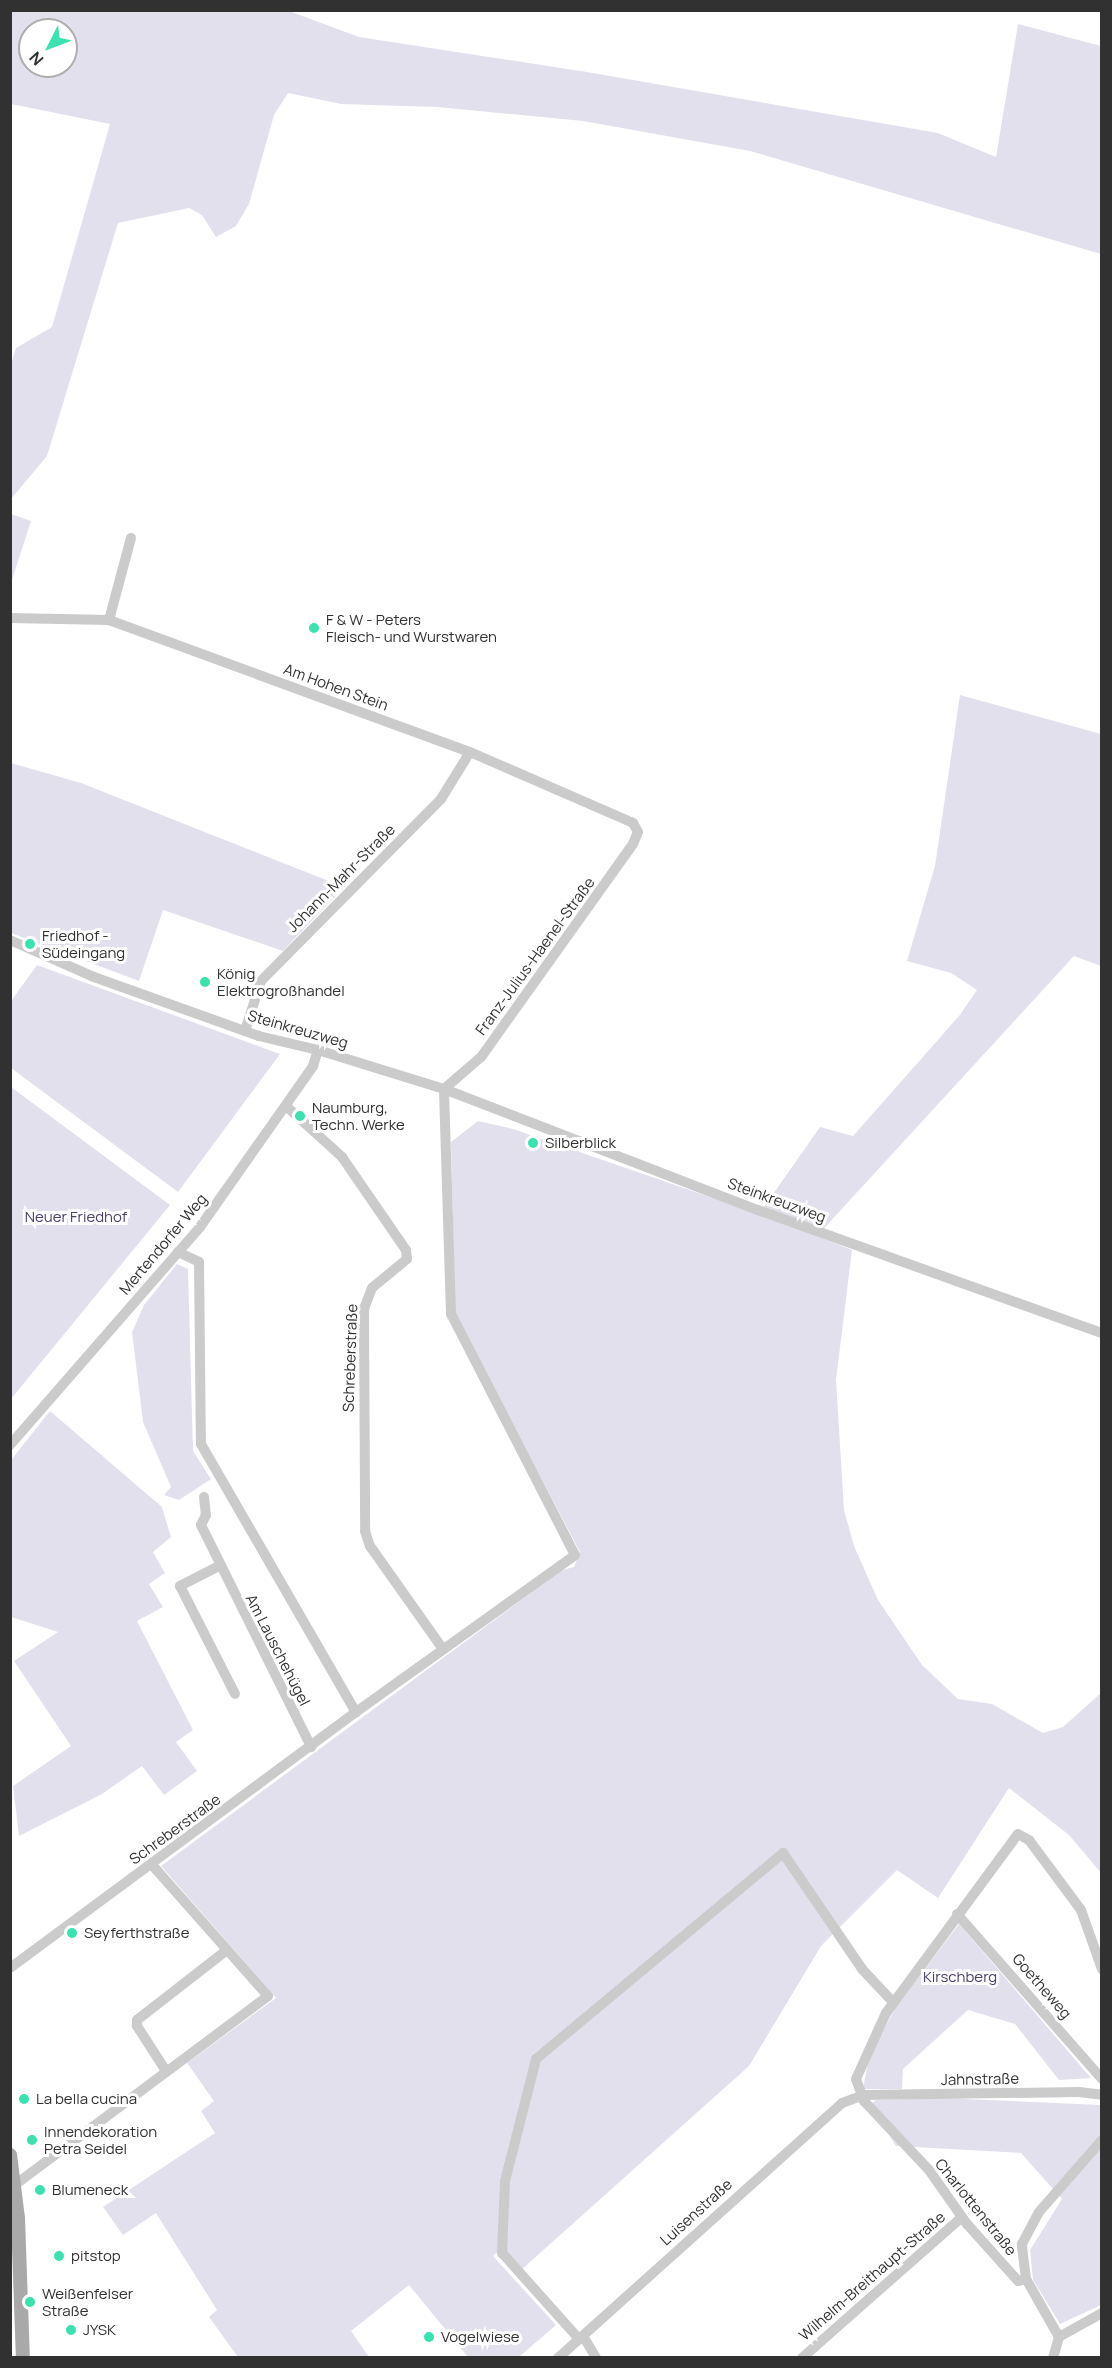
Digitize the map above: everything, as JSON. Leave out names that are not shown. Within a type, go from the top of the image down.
[{"type":"main road","points":[[10,2155],[16,2184],[23,2358]]},
{"type":"street","points":[[110,620],[131,538]]},
{"type":"street","name":"Am Hohen Stein","points":[[10,618],[110,620],[470,752],[633,823],[638,832]]},
{"type":"street","name":"Johann-Mahr-Straße","points":[[246,1031],[261,981],[441,798],[470,752]]},
{"type":"street","name":"Franz-Julius-Haenel-Straße","points":[[444,1089],[482,1057],[636,841],[638,832]]},
{"type":"street","name":"Steinkreuzweg","points":[[10,940],[94,976],[246,1031],[318,1050],[444,1089],[758,1210],[1101,1333]]},
{"type":"street","name":"Mertendorfer Weg","points":[[10,1445],[200,1227],[313,1066],[318,1050]]},
{"type":"street","name":"Schreberstraße","points":[[10,1968],[356,1712],[575,1555],[451,1314],[444,1089]]},
{"type":"street","name":"Schreberstraße","points":[[286,1106],[342,1157],[406,1250],[407,1259],[372,1288],[364,1309],[366,1530],[370,1546],[443,1649]]},
{"type":"street","points":[[178,1252],[199,1262],[201,1444],[356,1712]]},
{"type":"street","name":"Am Lauschehügel","points":[[204,1497],[206,1515],[201,1525],[219,1566],[311,1747]]},
{"type":"street","points":[[219,1566],[180,1586],[236,1694]]},
{"type":"street","points":[[860,2095],[856,2079],[865,2053],[893,2002],[1018,1834],[1029,1840],[1081,1910],[1101,1969]]},
{"type":"street","points":[[596,2358],[581,2337],[506,2258],[502,2246],[509,2163],[536,2059],[783,1853],[862,1969],[893,2002]]},
{"type":"street","points":[[16,2184],[268,1996],[152,1865]]},
{"type":"street","name":"Goetheweg","points":[[957,1914],[1101,2079]]},
{"type":"street","points":[[166,2071],[137,2026],[137,2020],[227,1950]]},
{"type":"street","name":"Jahnstraße","points":[[860,2095],[1078,2092],[1101,2095]]},
{"type":"street","name":"Charlottenstraße","points":[[860,2095],[929,2170],[962,2217],[1018,2281],[1026,2279],[1059,2337]]},
{"type":"street","name":"Luisenstraße","points":[[558,2358],[818,2122],[842,2103],[860,2095]]},
{"type":"street","points":[[1026,2279],[1022,2244],[1031,2222],[1101,2140]]},
{"type":"street","name":"Wilhelm-Breithaupt-Straße","points":[[802,2358],[962,2217]]},
{"type":"street","points":[[1053,2358],[1059,2337],[1101,2313]]},
{"type":"green space","points":[[11,10],[289,11],[359,37],[587,72],[938,133],[996,157],[1018,24],[1101,46],[1101,254],[750,151],[583,121],[437,107],[341,104],[288,93],[274,115],[249,204],[236,226],[216,237],[202,215],[189,208],[118,223],[47,456],[11,499],[11,364],[16,348],[52,327],[110,124],[11,104]]},
{"type":"green space","points":[[11,514],[31,521],[11,583]]},
{"type":"green space","points":[[960,695],[1101,734],[1101,966],[1074,956],[817,1236],[852,1250],[836,1380],[844,1510],[854,1546],[878,1600],[922,1665],[958,1699],[992,1704],[1043,1733],[1063,1727],[1101,1693],[1101,1873],[1069,1835],[1009,1788],[938,1898],[897,1870],[821,1946],[749,2066],[520,2271],[501,2249],[493,2256],[556,2325],[519,2357],[468,2357],[409,2285],[351,2331],[369,2357],[238,2357],[209,2317],[217,2310],[156,2213],[123,2235],[103,2207],[215,2133],[201,2111],[214,2101],[187,2063],[276,1998],[161,1866],[562,1570],[574,1567],[580,1552],[455,1314],[451,1142],[478,1121],[513,1129],[759,1214],[820,1127],[853,1136],[959,1016],[977,990],[951,973],[907,961],[935,866]]},
{"type":"green space","points":[[11,763],[81,783],[344,887],[283,951],[163,910],[139,981],[11,933]]},
{"type":"green space","points":[[37,965],[280,1054],[178,1192],[11,1068],[11,1001]]},
{"type":"green space","name":"Neuer Friedhof","points":[[11,1087],[170,1205],[11,1399]]},
{"type":"green space","points":[[177,1264],[188,1269],[193,1451],[211,1479],[179,1500],[164,1495],[171,1487],[143,1422],[132,1332],[144,1305]]},
{"type":"green space","points":[[50,1411],[162,1507],[171,1537],[153,1552],[165,1573],[149,1584],[163,1607],[137,1621],[193,1730],[176,1742],[197,1771],[164,1795],[142,1766],[102,1794],[19,1836],[13,1786],[71,1746],[14,1661],[58,1632],[11,1617],[11,1460]]},
{"type":"green space","name":"Kirschberg","points":[[959,1924],[1091,2078],[1059,2080],[1015,2024],[968,2010],[903,2069],[902,2089],[863,2089],[869,2056],[896,2007]]},
{"type":"green space","points":[[942,2098],[1101,2105],[1101,2305],[1060,2324],[1033,2280],[1030,2250],[1062,2199],[1021,2153],[896,2146],[870,2105],[876,2100]]},
{"type":"place","name":"F & W - Peters Fleisch- und Wurstwaren","points":[[314,628]]},
{"type":"place","name":"Friedhof - Südeingang","points":[[30,944]]},
{"type":"place","name":"König Elektrogroßhandel","points":[[205,982]]},
{"type":"place","name":"Naumburg, Techn. Werke","points":[[300,1116]]},
{"type":"place","name":"Silberblick","points":[[533,1143]]},
{"type":"place","name":"Seyferthstraße","points":[[72,1933]]},
{"type":"place","name":"La bella cucina","points":[[24,2099]]},
{"type":"place","name":"Innendekoration Petra Seidel","points":[[32,2140]]},
{"type":"place","name":"Blumeneck","points":[[40,2190]]},
{"type":"place","name":"pitstop","points":[[59,2256]]},
{"type":"place","name":"Weißenfelser Straße","points":[[30,2302]]},
{"type":"place","name":"JYSK","points":[[71,2330]]},
{"type":"place","name":"Vogelwiese","points":[[429,2337]]}]
